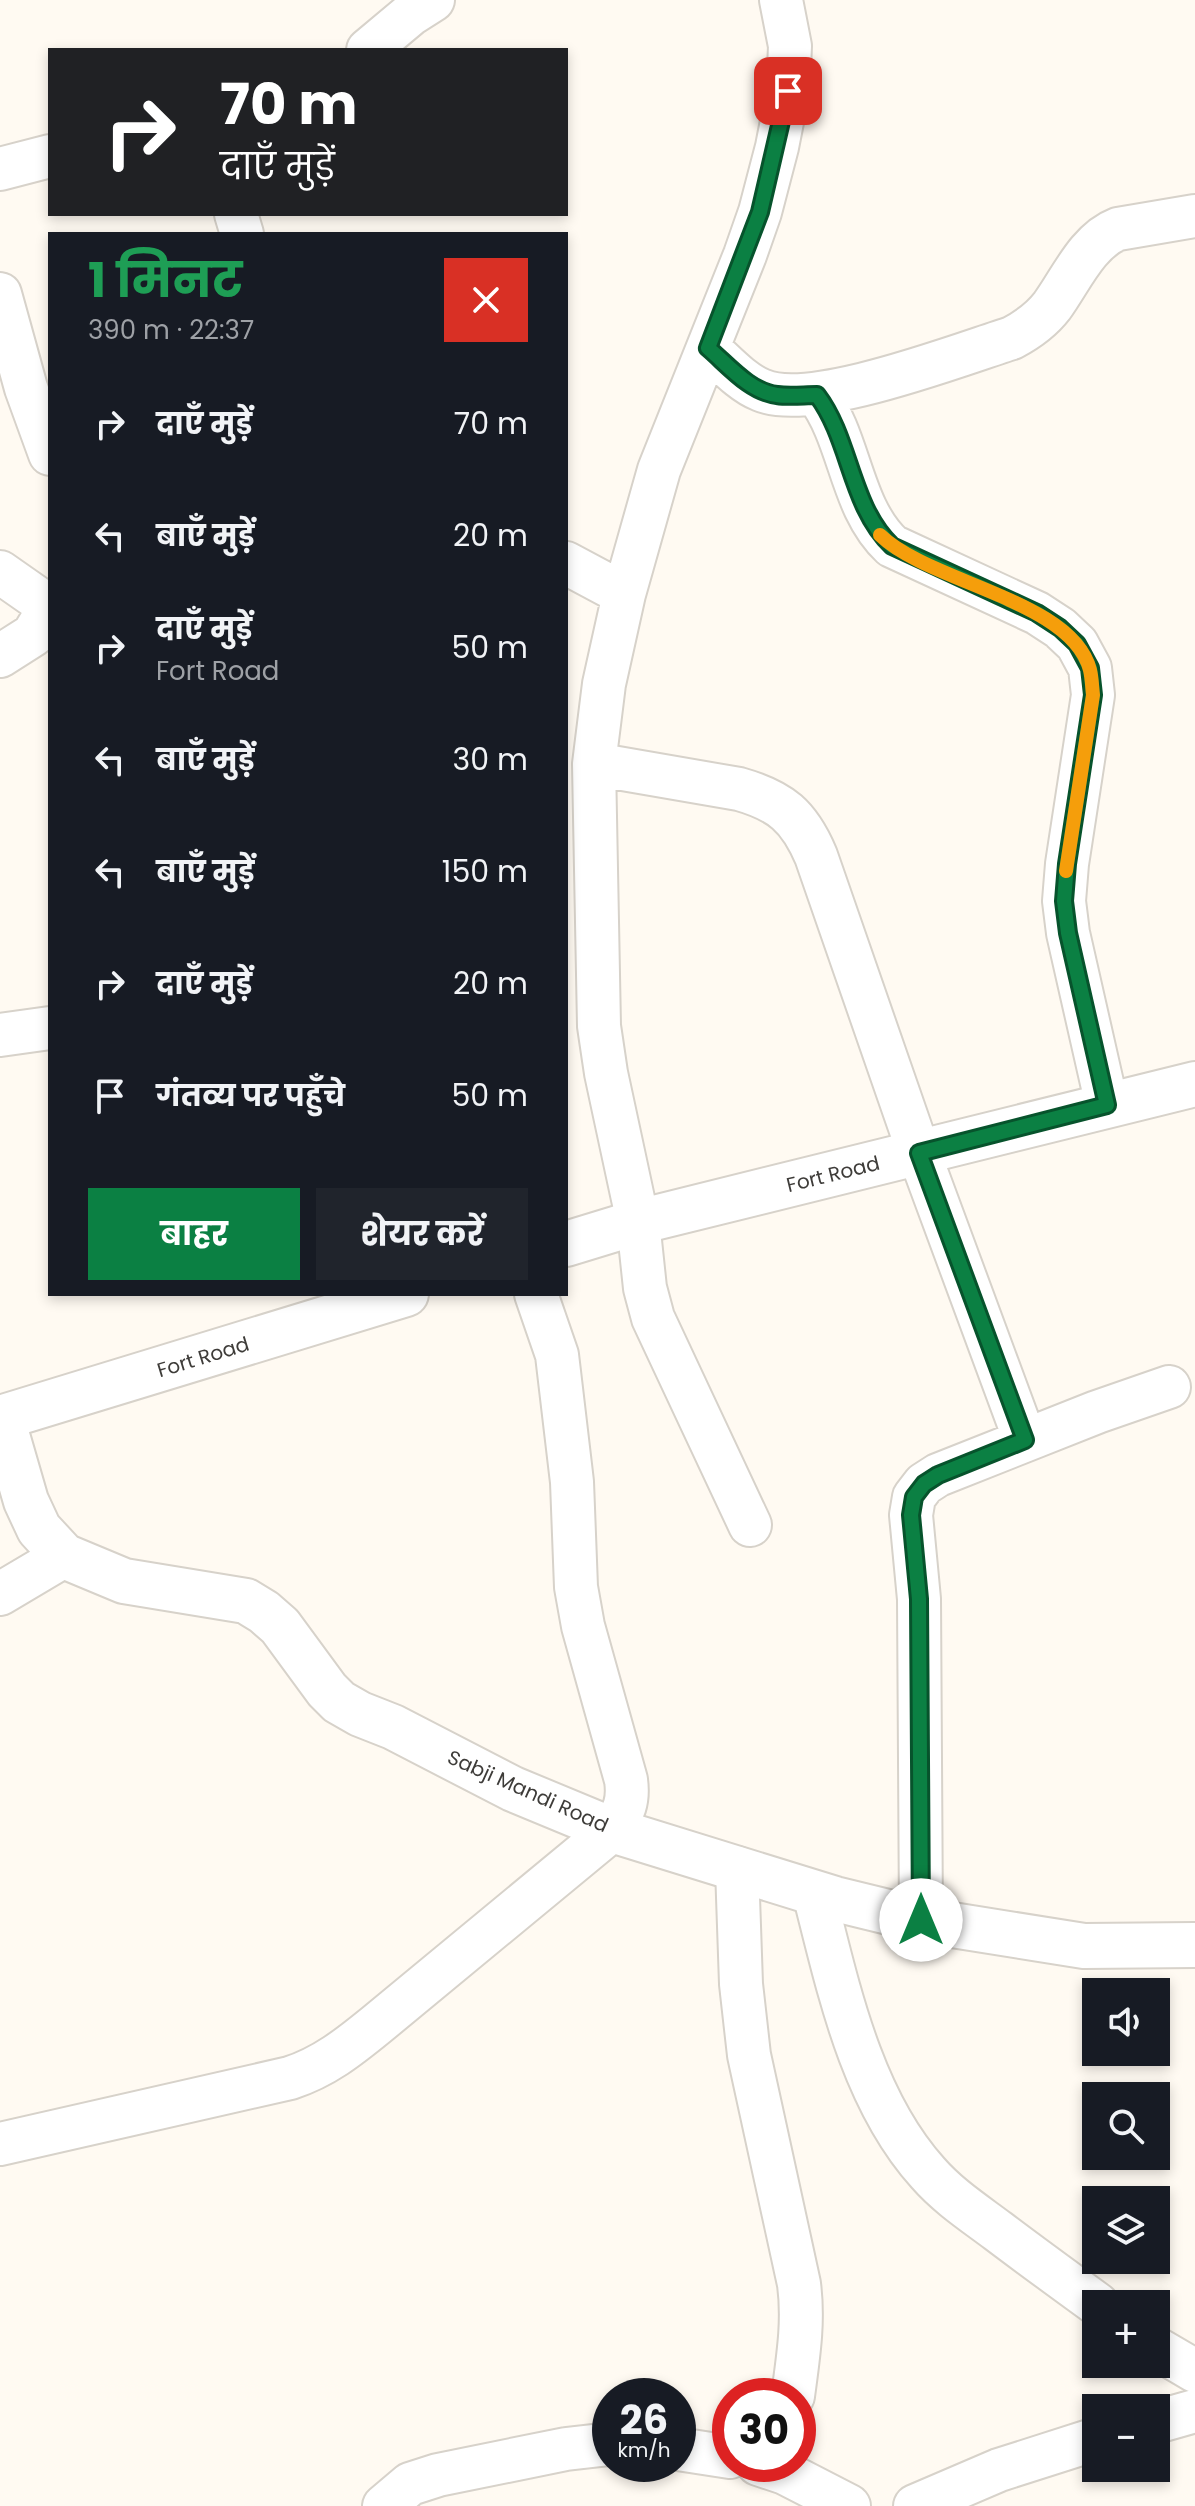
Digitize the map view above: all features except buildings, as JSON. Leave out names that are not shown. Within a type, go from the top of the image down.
[{"type":"street","points":[[370,48],[433,0]]},
{"type":"street","points":[[750,1525],[653,1318],[645,1288],[638,1222],[599,1026],[580,836],[594,764],[604,684],[624,594],[659,470],[760,212],[777,147],[788,91],[790,46],[781,0]]},
{"type":"street","points":[[0,169],[48,157]]},
{"type":"street","points":[[708,348],[749,383],[777,395],[817,395],[912,371],[1012,338],[1024,331],[1050,308],[1089,252],[1108,233],[1195,216]]},
{"type":"street","points":[[0,294],[26,388],[48,448]]},
{"type":"street","points":[[817,395],[830,415],[879,534],[892,546],[1037,613],[1077,644],[1090,668],[1093,695],[1064,901],[1068,933],[1107,1105]]},
{"type":"street","points":[[568,564],[624,594]]},
{"type":"street","points":[[0,572],[48,606]]},
{"type":"street","points":[[0,656],[33,635],[48,610]]},
{"type":"street","points":[[594,764],[760,795],[786,809],[805,830],[1025,1440]]},
{"type":"street","points":[[0,1035],[48,1028]]},
{"type":"street","name":"Fort Road","points":[[568,1243],[638,1222],[1195,1084]]},
{"type":"street","name":"Fort Road","points":[[1,1416],[399,1296]]},
{"type":"street","points":[[0,2144],[312,2071],[339,2055],[612,1830],[626,1810],[628,1795],[583,1626],[575,1576],[572,1482],[557,1355],[537,1296]]},
{"type":"street","points":[[921,1920],[919,1599],[911,1515],[914,1497],[924,1484],[938,1475],[1169,1387]]},
{"type":"street","name":"Sabji Mandi Road","points":[[1,1416],[26,1501],[39,1529],[64,1556],[124,1581],[246,1601],[280,1626],[339,1702],[513,1789],[612,1830],[814,1893],[921,1920],[1084,1946],[1195,1945]]},
{"type":"street","points":[[0,1594],[64,1556]]},
{"type":"street","points":[[737,1868],[741,1984],[749,2055],[802,2309],[795,2378]]},
{"type":"street","points":[[814,1893],[838,1984],[864,2064],[908,2150],[929,2175],[959,2202],[1082,2293]]},
{"type":"street","points":[[1170,2356],[1195,2371]]},
{"type":"street","points":[[1170,2418],[1195,2411]]},
{"type":"street","points":[[915,2506],[999,2470],[1082,2443]]},
{"type":"street","points":[[384,2506],[410,2484],[438,2475],[592,2446]]},
{"type":"street","points":[[793,2482],[849,2506]]},
{"type":"slow traffic","points":[[880,535],[892,546],[937,569],[1037,613],[1077,644],[1090,668],[1093,695],[1066,871]]},
{"type":"route","points":[[788,91],[760,212],[708,348],[761,390],[777,395],[817,395],[830,415],[879,534],[892,546],[1037,613],[1060,628],[1077,644],[1090,668],[1093,695],[1064,901],[1068,933],[1107,1105],[919,1153],[1025,1440],[938,1475],[924,1484],[914,1497],[911,1515],[919,1599],[921,1920]]}]
